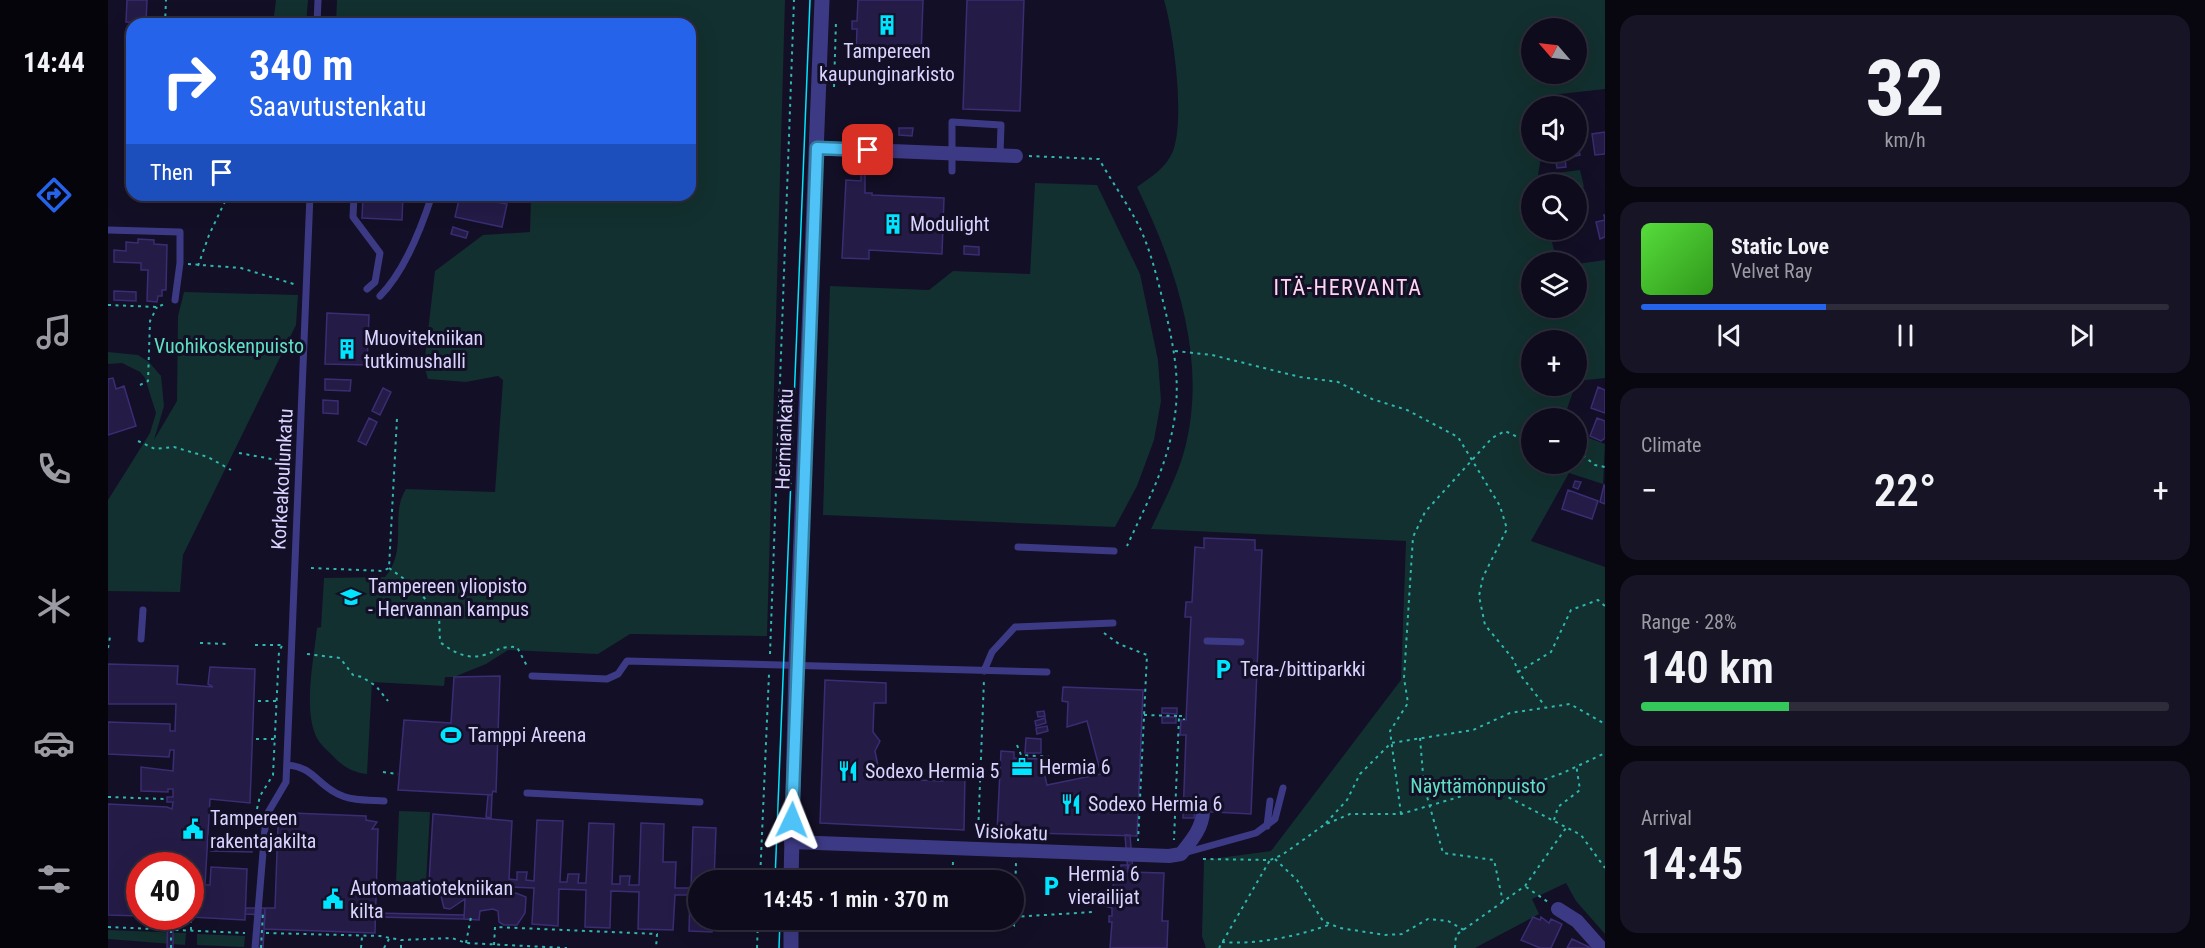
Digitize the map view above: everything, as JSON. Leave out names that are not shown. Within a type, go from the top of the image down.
[{"type":"street","name":"Hermiankatu","points":[[791,870],[796,664],[822,0]]},
{"type":"street","points":[[817,148],[1016,156]]},
{"type":"street","points":[[1177,849],[1198,831],[1203,812]]},
{"type":"street","name":"Visiokatu","points":[[791,842],[1169,856],[1177,849]]},
{"type":"street","points":[[1558,909],[1577,921],[1601,948]]},
{"type":"street","points":[[791,930],[791,948]]},
{"type":"lane","points":[[317,18],[318,0]]},
{"type":"lane","points":[[952,171],[952,122],[1001,125],[1000,155]]},
{"type":"lane","name":"Korkeakoulunkatu","points":[[255,948],[261,898],[266,816],[285,787],[310,201]]},
{"type":"lane","points":[[353,201],[352,217],[380,253],[375,282],[367,290]]},
{"type":"lane","points":[[380,296],[392,284],[424,219],[430,201]]},
{"type":"lane","points":[[108,230],[180,232],[180,263],[175,300]]},
{"type":"lane","points":[[1018,547],[1114,551]]},
{"type":"lane","points":[[141,639],[143,610]]},
{"type":"lane","points":[[984,670],[992,652],[1015,627],[1113,623]]},
{"type":"lane","points":[[1207,641],[1241,642]]},
{"type":"lane","points":[[532,676],[607,679],[618,674],[627,661],[1047,672]]},
{"type":"lane","points":[[286,765],[307,770],[338,795],[354,800],[384,801]]},
{"type":"lane","points":[[1177,849],[1256,833],[1275,819],[1283,788]]},
{"type":"lane","points":[[527,793],[700,802]]},
{"type":"lane","points":[[1267,826],[1269,801]]},
{"type":"path","points":[[165,18],[166,0]]},
{"type":"path","points":[[760,870],[794,0]]},
{"type":"path","points":[[1016,156],[1099,159],[1138,226],[1148,249],[1175,351],[1176,404],[1169,444],[1156,485],[1127,546]]},
{"type":"path","points":[[198,266],[225,201]]},
{"type":"path","points":[[180,263],[241,268],[306,287]]},
{"type":"path","points":[[108,304],[157,307],[150,321],[148,381],[140,385]]},
{"type":"path","points":[[1175,351],[1212,355],[1300,377],[1338,382],[1372,399],[1407,410],[1458,437],[1500,506],[1507,529],[1483,577],[1479,596],[1485,625],[1514,660],[1518,672],[1545,706]]},
{"type":"path","points":[[389,568],[397,418]]},
{"type":"path","points":[[1401,814],[1390,731],[1408,703],[1404,678],[1413,537],[1425,512],[1492,438],[1505,431],[1521,439]]},
{"type":"path","points":[[138,441],[155,449],[174,447],[208,458],[231,470]]},
{"type":"path","points":[[239,453],[262,455],[275,461],[290,462],[298,468]]},
{"type":"path","points":[[1587,459],[1595,465],[1605,468]]},
{"type":"path","points":[[311,568],[383,571],[389,568]]},
{"type":"path","points":[[389,568],[414,586],[439,615],[440,642],[458,655],[484,656],[502,646],[517,647],[532,676]]},
{"type":"path","points":[[1518,672],[1551,652],[1571,610],[1598,600],[1605,606]]},
{"type":"path","points":[[1097,623],[1109,638],[1147,655],[1138,847]]},
{"type":"path","points":[[108,648],[110,637]]},
{"type":"path","points":[[255,645],[282,645],[291,642]]},
{"type":"path","points":[[200,643],[226,644]]},
{"type":"path","points":[[257,812],[260,796],[273,775],[279,651],[282,645]]},
{"type":"path","points":[[307,654],[340,658],[353,675],[362,677],[376,686],[388,701]]},
{"type":"path","points":[[977,850],[984,670]]},
{"type":"path","points":[[258,701],[276,701]]},
{"type":"path","points":[[1324,825],[1347,800],[1360,774],[1391,742],[1473,730],[1510,712],[1528,712],[1545,706],[1570,704],[1605,724]]},
{"type":"path","points":[[1144,715],[1184,716],[1184,720]]},
{"type":"path","points":[[1177,849],[1179,716]]},
{"type":"path","points":[[1420,738],[1424,786],[1431,804],[1443,853],[1494,860],[1503,902]]},
{"type":"path","points":[[256,739],[274,739]]},
{"type":"path","points":[[1017,745],[1021,755],[1050,757]]},
{"type":"path","points":[[1502,794],[1563,773],[1576,764],[1605,753]]},
{"type":"path","points":[[1554,820],[1558,807],[1580,790],[1576,764]]},
{"type":"path","points":[[383,772],[398,774]]},
{"type":"path","points":[[1203,859],[1275,859],[1324,825],[1350,814],[1401,814],[1476,792],[1502,794],[1567,827],[1588,842],[1604,862],[1605,868]]},
{"type":"path","points":[[108,796],[166,799]]},
{"type":"path","points":[[1455,948],[1456,935],[1525,886],[1567,827]]},
{"type":"path","points":[[952,870],[953,859]]},
{"type":"path","points":[[1275,859],[1297,880],[1323,921],[1340,928],[1402,934],[1428,919],[1448,921],[1464,930]]},
{"type":"path","points":[[1219,948],[1269,860]]},
{"type":"path","points":[[1016,862],[1016,870]]},
{"type":"path","points":[[1525,886],[1558,909]]},
{"type":"path","points":[[261,948],[263,912]]},
{"type":"path","points":[[1024,916],[1092,912]]},
{"type":"path","points":[[466,943],[471,917]]},
{"type":"path","points":[[1222,942],[1239,944],[1287,937],[1331,924]]},
{"type":"path","points":[[108,927],[126,928]]},
{"type":"path","points":[[494,945],[495,927],[657,934],[656,948]]},
{"type":"path","points":[[171,930],[171,948]]},
{"type":"path","points":[[190,930],[316,934],[401,940],[432,937],[499,946],[567,948]]},
{"type":"path","points":[[757,948],[758,930]]},
{"type":"path","points":[[361,948],[362,937]]},
{"type":"path","points":[[384,948],[389,939]]},
{"type":"path","points":[[401,940],[401,948]]},
{"type":"green space","points":[[276,0],[308,0],[306,18],[274,18]]},
{"type":"green space","points":[[337,0],[785,0],[767,636],[630,634],[598,654],[508,650],[486,664],[454,677],[445,677],[444,686],[372,682],[367,774],[353,771],[341,763],[318,740],[313,729],[310,685],[317,628],[321,627],[324,578],[385,577],[396,555],[399,510],[406,489],[495,492],[503,380],[498,376],[466,382],[428,379],[424,366],[435,271],[483,235],[530,232],[531,201],[696,201],[696,18],[336,18]]},
{"type":"green space","name":"Näyttämönpuisto","points":[[1164,0],[1605,0],[1605,89],[1551,96],[1521,96],[1521,162],[1540,162],[1538,174],[1521,174],[1521,240],[1552,240],[1554,252],[1521,252],[1521,318],[1587,318],[1587,263],[1605,260],[1605,378],[1587,380],[1587,330],[1521,330],[1521,396],[1572,396],[1567,408],[1521,408],[1521,474],[1568,474],[1531,541],[1605,567],[1605,934],[1576,901],[1566,883],[1532,899],[1539,914],[1475,948],[1206,948],[1202,936],[1204,860],[1271,851],[1401,680],[1406,541],[1151,529],[1171,487],[1186,444],[1193,378],[1184,312],[1175,280],[1164,248],[1137,187],[1158,172],[1173,151],[1178,119],[1174,54]]},
{"type":"green space","name":"Näyttämönpuisto","points":[[1580,170],[1581,174],[1546,174]]},
{"type":"green space","points":[[1035,183],[1097,185],[1140,274],[1158,360],[1161,401],[1154,440],[1137,486],[1115,527],[823,515],[830,286],[929,290],[953,271],[1030,274]]},
{"type":"green space","name":"Vuohikoskenpuisto","points":[[184,292],[298,295],[296,325],[183,555],[180,592],[108,591],[108,500],[150,433],[156,413],[145,378],[140,372],[122,363],[108,364],[108,352],[138,355],[149,362],[161,376],[164,406],[154,440],[177,401],[178,316]]},
{"type":"green space","name":"Näyttämönpuisto","points":[[1587,437],[1605,444],[1603,484],[1572,474],[1587,474]]},
{"type":"green space","points":[[399,811],[430,812],[426,883],[396,882]]},
{"type":"green space","points":[[108,930],[186,933],[185,945],[108,939]]},
{"type":"green space","points":[[197,934],[245,936],[244,947],[197,945]]},
{"type":"building","points":[[127,0],[147,0],[146,18],[126,18]]},
{"type":"building","name":"Tampereen kaupunginarkisto","points":[[858,0],[923,0],[921,56],[856,53],[857,29],[852,29],[852,21],[857,21]]},
{"type":"building","points":[[967,0],[1024,0],[1020,111],[963,109]]},
{"type":"building","points":[[899,128],[913,128],[912,136],[899,135]]},
{"type":"building","points":[[1605,132],[1605,154],[1595,155],[1592,134]]},
{"type":"building","points":[[1556,162],[1565,162],[1566,167],[1557,168]]},
{"type":"building","name":"Modulight","points":[[861,170],[865,171],[865,193],[944,198],[942,254],[869,250],[869,259],[842,258],[846,180],[861,181]]},
{"type":"building","points":[[363,201],[403,201],[402,220],[362,218]]},
{"type":"building","points":[[459,201],[491,201],[507,204],[502,227],[455,217]]},
{"type":"building","points":[[1605,220],[1605,237],[1600,239],[1596,222]]},
{"type":"building","points":[[453,227],[468,232],[466,238],[451,234]]},
{"type":"building","points":[[138,239],[154,240],[154,244],[167,245],[166,290],[162,290],[162,296],[158,296],[157,302],[147,301],[148,270],[141,270],[141,263],[114,262],[114,250],[126,251],[126,242],[138,243]]},
{"type":"building","points":[[964,246],[979,247],[979,255],[964,254]]},
{"type":"building","points":[[114,291],[136,292],[136,301],[114,300]]},
{"type":"building","name":"Muovitekniikan tutkimushalli","points":[[327,313],[369,315],[367,365],[325,364]]},
{"type":"building","points":[[113,378],[116,389],[124,386],[136,426],[108,435],[108,379]]},
{"type":"building","points":[[325,379],[351,380],[350,391],[325,390]]},
{"type":"building","points":[[1598,387],[1605,390],[1605,413],[1591,408]]},
{"type":"building","points":[[383,388],[391,392],[380,415],[372,411]]},
{"type":"building","points":[[323,400],[338,401],[338,414],[323,413]]},
{"type":"building","points":[[369,418],[377,422],[366,445],[358,441]]},
{"type":"building","points":[[1597,418],[1605,421],[1605,438],[1601,441],[1590,436]]},
{"type":"building","points":[[1575,481],[1581,482],[1578,489],[1573,487]]},
{"type":"building","points":[[1605,486],[1605,504],[1600,502]]},
{"type":"building","points":[[1568,490],[1598,501],[1592,519],[1562,509]]},
{"type":"building","name":"Tera-/bittiparkki","points":[[1204,538],[1255,540],[1255,550],[1262,550],[1251,814],[1195,811],[1194,818],[1183,818],[1186,735],[1180,735],[1181,720],[1186,720],[1191,617],[1185,617],[1186,602],[1192,602],[1195,547],[1204,548]]},
{"type":"building","points":[[108,664],[178,666],[177,684],[213,687],[208,684],[210,667],[255,669],[250,803],[210,799],[205,885],[210,885],[211,867],[247,869],[245,920],[204,918],[204,852],[126,852],[126,916],[108,915],[108,804],[172,809],[173,802],[167,802],[167,797],[173,797],[173,789],[168,789],[168,792],[141,791],[141,767],[173,771],[174,750],[170,750],[169,757],[108,754],[108,722],[170,724],[170,731],[175,731],[176,704],[108,704]]},
{"type":"building","name":"Tamppi Areena","points":[[500,676],[496,792],[493,791],[492,795],[398,790],[404,720],[451,723],[454,677]]},
{"type":"building","points":[[825,680],[886,683],[886,703],[874,703],[873,732],[880,741],[875,751],[878,766],[890,774],[898,774],[907,770],[915,780],[943,781],[944,770],[965,772],[964,830],[820,823]]},
{"type":"building","name":"Hermia 6","points":[[1063,687],[1143,690],[1137,836],[997,832],[1001,751],[1014,752],[1014,758],[1041,759],[1047,785],[1101,774],[1087,721],[1067,727],[1068,702],[1062,701]]},
{"type":"building","points":[[1162,708],[1177,708],[1177,714],[1162,713]]},
{"type":"building","points":[[1044,711],[1045,716],[1038,717],[1037,712]]},
{"type":"building","points":[[1162,717],[1176,717],[1176,723],[1162,723]]},
{"type":"building","points":[[1045,718],[1046,723],[1036,726],[1035,721]]},
{"type":"building","points":[[1047,726],[1048,731],[1037,734],[1036,728]]},
{"type":"building","points":[[1026,738],[1041,739],[1041,753],[1025,753]]},
{"type":"building","points":[[488,795],[492,795],[491,818],[486,817]]},
{"type":"building","points":[[292,813],[366,816],[366,820],[377,822],[372,829],[378,829],[375,933],[264,929],[265,908],[275,908],[278,825],[282,825],[280,817],[292,816]]},
{"type":"building","points":[[433,814],[512,821],[509,879],[517,880],[517,872],[527,872],[526,880],[534,881],[537,820],[563,821],[560,882],[567,882],[568,874],[579,874],[578,883],[586,883],[589,823],[614,824],[612,884],[620,884],[620,876],[630,876],[629,885],[639,885],[641,823],[664,824],[663,862],[676,862],[675,888],[688,888],[688,895],[675,895],[673,930],[638,929],[639,892],[611,891],[610,928],[585,927],[586,890],[559,889],[558,926],[532,924],[534,888],[508,887],[508,896],[516,893],[526,897],[525,913],[517,925],[504,925],[499,922],[498,911],[493,909],[480,911],[479,920],[464,919],[465,899],[450,909],[444,908],[438,884],[429,883]]},
{"type":"building","points":[[693,827],[716,828],[714,870],[692,870]]},
{"type":"building","points":[[1125,835],[1130,835],[1133,872],[1128,872]]},
{"type":"building","points":[[211,839],[252,841],[252,852],[211,851]]},
{"type":"building","points":[[1121,865],[1129,865],[1128,872],[1164,873],[1162,921],[1168,921],[1167,948],[1110,948],[1112,922],[1109,922],[1109,916],[1112,916],[1112,908],[1101,905],[1100,893],[1113,892],[1114,871],[1121,871]]},
{"type":"building","points":[[246,908],[265,908],[265,915],[245,914]]},
{"type":"building","points":[[376,913],[464,915],[464,919],[376,917]]},
{"type":"building","points":[[256,914],[265,915],[263,948],[254,948]]},
{"type":"building","points":[[1533,917],[1540,920],[1541,917],[1549,923],[1551,919],[1562,924],[1551,948],[1540,948],[1521,940]]},
{"type":"building","points":[[168,930],[173,930],[173,948],[167,948]]},
{"type":"building","points":[[712,930],[712,932],[689,931]]},
{"type":"building","points":[[1572,939],[1591,948],[1567,948]]},
{"type":"tram line","points":[[775,870],[810,0]]},
{"type":"tram line","points":[[779,948],[780,930]]},
{"type":"place","name":"Tampereen kaupunginarkisto","points":[[887,25]]},
{"type":"place","name":"Modulight","points":[[893,224]]},
{"type":"place","name":"Muovitekniikan tutkimushalli","points":[[347,349]]},
{"type":"place","name":"Tampereen yliopisto - Hervannan kampus","points":[[351,597]]},
{"type":"place","name":"Tera-/bittiparkki","points":[[1223,669]]},
{"type":"place","name":"Tamppi Areena","points":[[451,735]]},
{"type":"place","name":"Hermia 6","points":[[1022,767]]},
{"type":"place","name":"Sodexo Hermia 5","points":[[848,771]]},
{"type":"place","name":"Sodexo Hermia 6","points":[[1071,804]]},
{"type":"place","name":"Tampereen rakentajakilta","points":[[193,829]]},
{"type":"place","name":"Hermia 6 vierailijat","points":[[1051,886]]},
{"type":"place","name":"Automaatiotekniikan kilta","points":[[333,899]]},
{"type":"district","name":"ITÄ-HERVANTA","points":[[1348,287]]},
{"type":"route","points":[[792,820],[796,664],[817,148],[868,150]]}]
